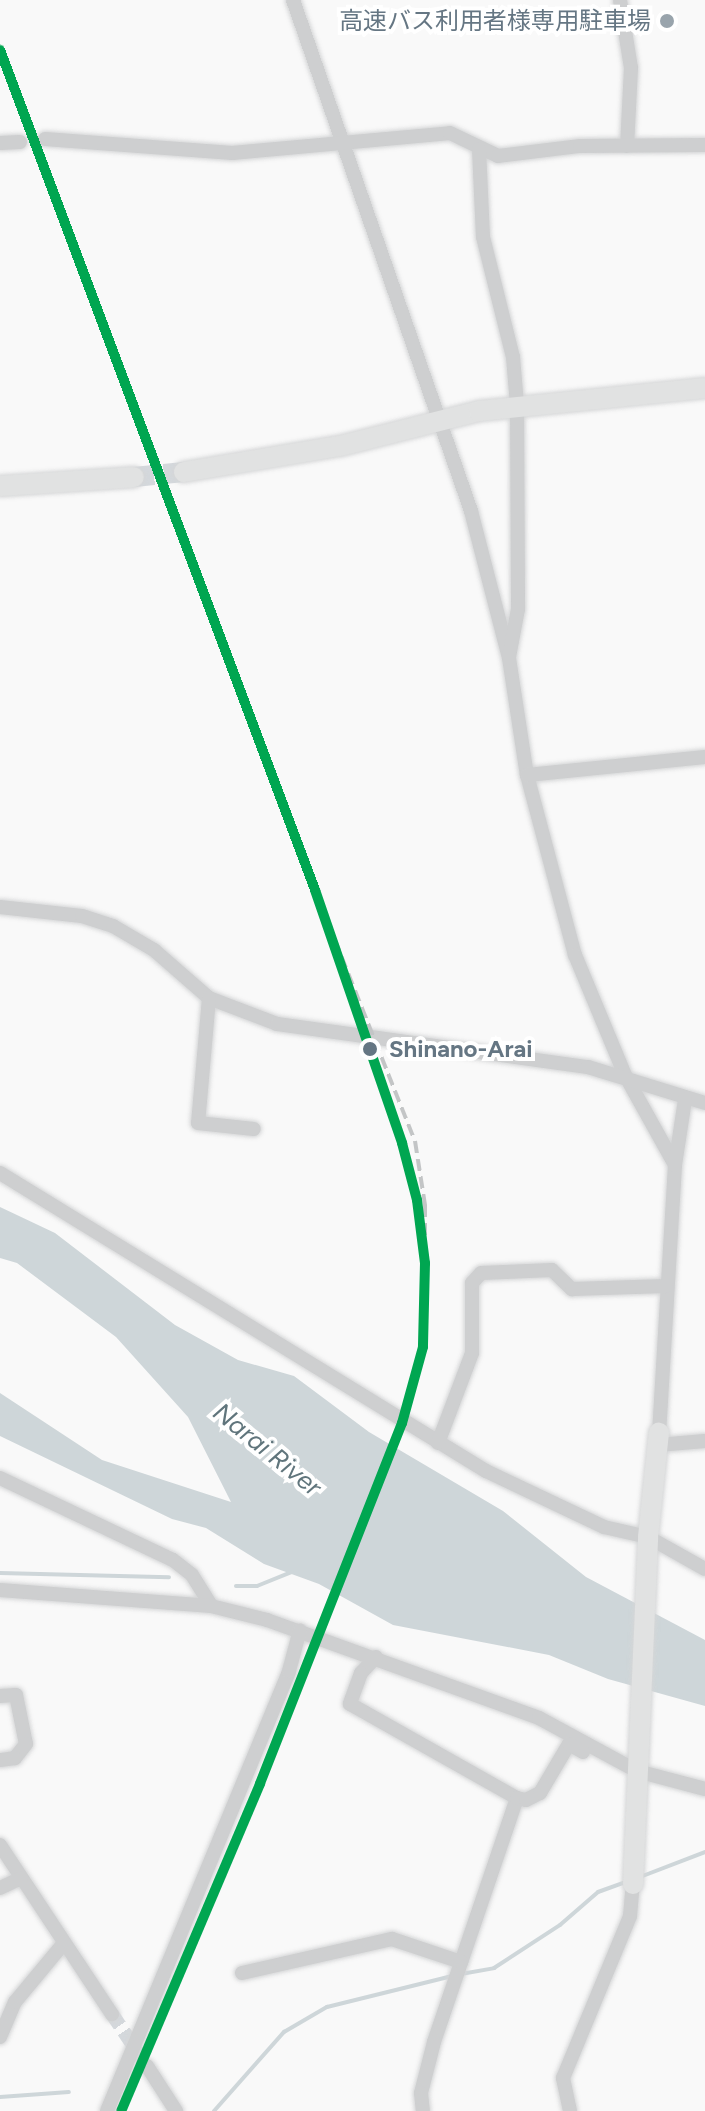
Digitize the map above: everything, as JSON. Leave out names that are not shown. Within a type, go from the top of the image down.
[{"type":"street","points":[[293,0],[441,420],[509,658],[527,775],[575,955],[625,1075],[675,1165]]},
{"type":"street","points":[[620,0],[631,68],[627,146]]},
{"type":"street","points":[[45,139],[232,153],[450,133],[498,156],[627,146],[705,145]]},
{"type":"street","points":[[0,143],[20,142]]},
{"type":"street","points":[[479,149],[483,237],[513,357],[517,405],[518,609],[509,658]]},
{"type":"street","points":[[184,472],[310,452],[517,405],[606,401],[705,388]]},
{"type":"street","points":[[0,486],[134,477]]},
{"type":"street","points":[[527,775],[705,757]]},
{"type":"street","points":[[0,907],[82,916],[113,926],[154,950],[209,998],[277,1024],[450,1045],[625,1075],[685,1100],[705,1103]]},
{"type":"street","points":[[209,998],[198,1123],[254,1129]]},
{"type":"street","points":[[570,2111],[563,2078],[630,1916],[647,1545],[658,1439],[675,1165],[685,1100]]},
{"type":"street","points":[[0,1173],[438,1443],[535,1497],[705,1569]]},
{"type":"street","points":[[438,1443],[472,1353],[472,1283],[481,1273],[552,1270],[572,1289],[666,1286]]},
{"type":"street","points":[[658,1439],[705,1441]]},
{"type":"street","points":[[0,1478],[173,1560],[192,1575],[211,1606]]},
{"type":"street","points":[[0,1590],[211,1606],[300,1630],[539,1718],[637,1764],[705,1789]]},
{"type":"street","points":[[107,2111],[289,1671],[300,1630]]},
{"type":"street","points":[[376,1657],[361,1673],[350,1704],[501,1784],[517,1798],[526,1800],[540,1793],[569,1744],[593,1758]]},
{"type":"street","points":[[0,1696],[16,1695],[26,1744],[15,1758],[0,1760]]},
{"type":"street","points":[[423,2111],[427,2068],[517,1798]]},
{"type":"street","points":[[0,1845],[112,2014]]},
{"type":"street","points":[[0,1888],[21,1878]]},
{"type":"street","points":[[242,1973],[392,1939],[461,1962]]},
{"type":"street","points":[[0,2037],[8,2003],[64,1943]]},
{"type":"street","points":[[147,2066],[176,2111]]},
{"type":"water","name":"Narai River","points":[[0,1207],[55,1233],[175,1325],[238,1360],[294,1376],[369,1432],[503,1511],[586,1577],[705,1640],[705,1706],[608,1679],[549,1655],[393,1625],[319,1584],[264,1564],[206,1528],[172,1519],[0,1436],[0,1393],[102,1460],[231,1502],[188,1417],[116,1337],[17,1263],[0,1258]]},
{"type":"waterway","points":[[236,1586],[257,1586],[291,1572]]},
{"type":"waterway","points":[[0,1573],[169,1577]]},
{"type":"waterway","points":[[640,1877],[705,1852]]},
{"type":"waterway","points":[[461,1974],[494,1968],[560,1925],[598,1892],[628,1881]]},
{"type":"waterway","points":[[214,2111],[284,2032],[327,2007],[452,1976]]},
{"type":"waterway","points":[[0,2097],[69,2092]]},
{"type":"tunnel","points":[[134,477],[184,472]]},
{"type":"tunnel","points":[[112,2014],[147,2066]]},
{"type":"railway","points":[[315,890],[415,1141],[425,1205],[425,1263]]},
{"type":"transit line","points":[[0,50],[315,890],[402,1143],[417,1200],[425,1263],[423,1347],[402,1423],[260,1784],[121,2111]]},
{"type":"place","name":"高速バス利用者様専用駐車場","points":[[667,21]]},
{"type":"place","name":"Shinano-Arai","points":[[370,1049]]}]
